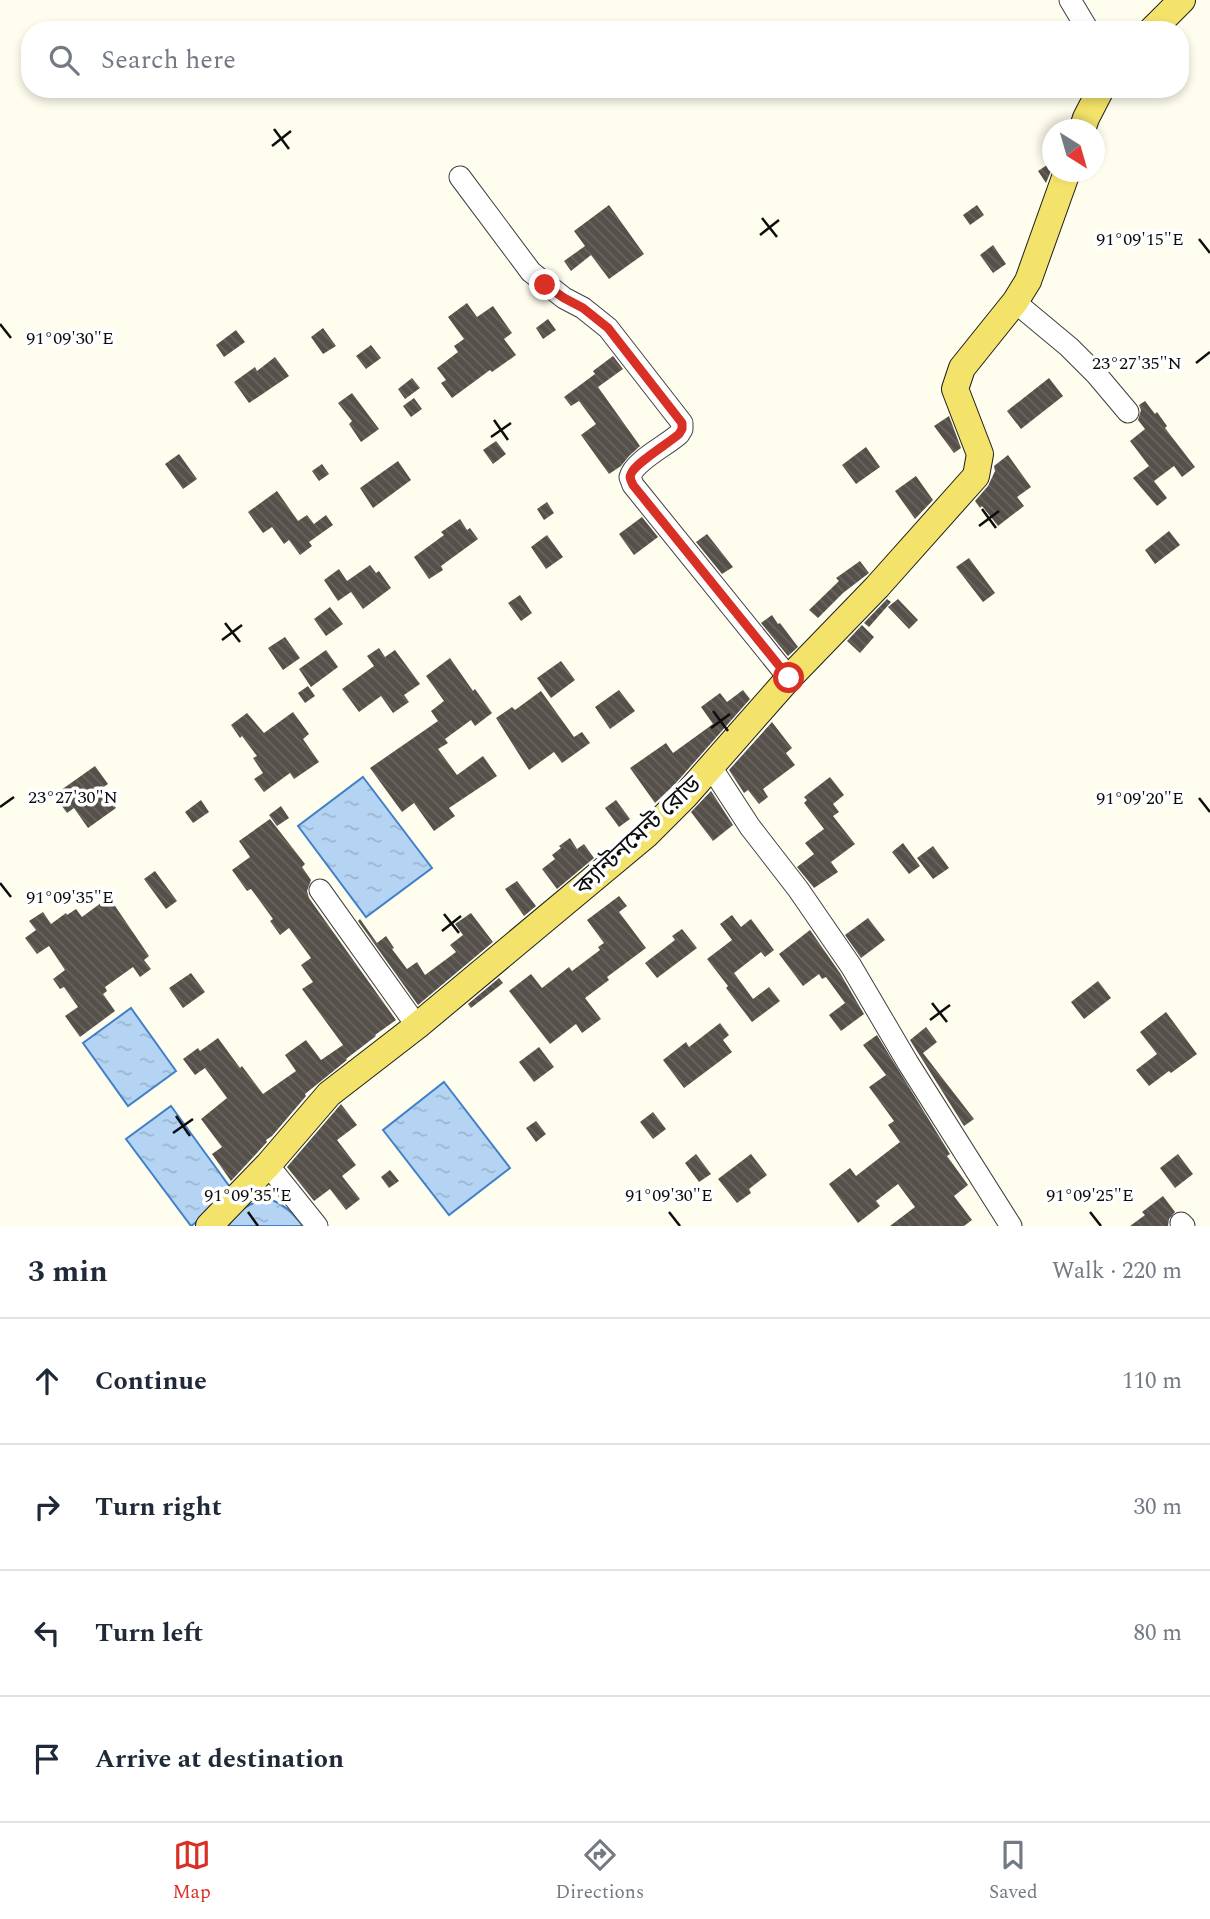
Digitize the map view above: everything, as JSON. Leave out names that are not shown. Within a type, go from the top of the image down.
[{"type":"main road","points":[[1161,21],[1182,0]]},
{"type":"main road","points":[[1086,119],[1096,98]]},
{"type":"main road","name":"ক্যান্টনমেন্ট রোড","points":[[209,1226],[329,1094],[417,1026],[646,835],[686,796],[789,678],[877,587],[976,476],[980,454],[955,390],[962,368],[1015,302],[1028,281],[1063,182]]},
{"type":"street","points":[[1070,0],[1083,21]]},
{"type":"street","points":[[460,177],[531,272],[608,328],[682,423],[679,434],[631,472],[633,485],[789,678]]},
{"type":"street","points":[[1015,302],[1069,347],[1128,412]]},
{"type":"street","points":[[711,767],[750,827],[798,889],[851,966],[908,1063],[1012,1226]]},
{"type":"street","points":[[320,890],[417,1026]]},
{"type":"street","points":[[268,1164],[317,1226]]},
{"type":"water","points":[[363,777],[432,868],[366,917],[298,826]]},
{"type":"water","points":[[131,1008],[176,1071],[128,1106],[83,1043]]},
{"type":"water","points":[[444,1082],[510,1168],[449,1215],[383,1130]]},
{"type":"water","points":[[171,1106],[235,1194],[191,1226],[126,1139]]},
{"type":"water","points":[[266,1198],[287,1209],[303,1226],[228,1226],[244,1208]]},
{"type":"building","points":[[609,205],[644,254],[609,279],[591,255],[571,271],[564,261],[585,246],[574,231]]},
{"type":"building","points":[[977,205],[984,215],[970,225],[963,215]]},
{"type":"building","points":[[993,245],[1006,264],[993,273],[980,255]]},
{"type":"building","points":[[467,303],[477,317],[493,306],[512,333],[504,339],[516,355],[452,398],[441,383],[446,380],[437,368],[458,352],[454,346],[464,339],[448,317]]},
{"type":"building","points":[[548,319],[556,330],[543,339],[536,328]]},
{"type":"building","points":[[323,328],[336,346],[323,354],[311,337]]},
{"type":"building","points":[[236,330],[245,342],[224,357],[216,345]]},
{"type":"building","points":[[371,345],[381,358],[366,369],[356,356]]},
{"type":"building","points":[[613,356],[623,369],[598,387],[640,446],[621,466],[609,474],[581,435],[596,424],[579,401],[571,406],[564,397],[595,374],[593,371]]},
{"type":"building","points":[[275,357],[289,376],[249,403],[234,382],[255,367],[257,371]]},
{"type":"building","points":[[412,378],[420,388],[405,399],[398,389]]},
{"type":"building","points":[[1049,378],[1063,396],[1021,429],[1007,411]]},
{"type":"building","points":[[352,393],[379,429],[361,442],[349,424],[352,421],[338,403]]},
{"type":"building","points":[[414,398],[422,409],[411,417],[403,406]]},
{"type":"building","points":[[1145,401],[1155,414],[1157,412],[1167,426],[1165,428],[1195,467],[1182,477],[1174,466],[1154,481],[1167,498],[1157,506],[1133,478],[1149,466],[1130,441],[1145,429],[1138,420],[1141,410],[1139,405]]},
{"type":"building","points":[[949,416],[961,448],[954,453],[934,426]]},
{"type":"building","points":[[496,441],[506,454],[493,464],[483,450]]},
{"type":"building","points":[[866,447],[880,467],[856,484],[842,465]]},
{"type":"building","points":[[179,454],[197,479],[183,489],[165,464]]},
{"type":"building","points":[[1008,455],[1031,487],[1017,497],[1024,506],[998,526],[975,501],[988,486],[995,471],[994,466]]},
{"type":"building","points":[[398,461],[411,480],[373,508],[360,488]]},
{"type":"building","points":[[322,464],[329,474],[319,481],[312,471]]},
{"type":"building","points":[[916,476],[933,500],[915,519],[895,491]]},
{"type":"building","points":[[277,491],[298,521],[307,515],[314,524],[326,515],[333,525],[309,542],[312,546],[300,555],[289,540],[284,544],[272,527],[263,533],[248,512]]},
{"type":"building","points":[[547,502],[554,513],[544,520],[537,509]]},
{"type":"building","points":[[642,517],[658,537],[634,555],[619,534]]},
{"type":"building","points":[[460,519],[467,530],[470,528],[478,539],[441,566],[443,570],[429,579],[414,557],[444,535],[441,532]]},
{"type":"building","points":[[1169,531],[1180,545],[1155,564],[1145,550]]},
{"type":"building","points":[[707,534],[733,567],[722,574],[696,542]]},
{"type":"building","points":[[547,535],[563,557],[546,569],[531,547]]},
{"type":"building","points":[[969,558],[995,593],[983,602],[956,567]]},
{"type":"building","points":[[860,561],[869,573],[843,593],[818,618],[809,610],[839,581],[836,578]]},
{"type":"building","points":[[370,565],[376,573],[379,571],[391,588],[363,609],[351,592],[338,601],[324,580],[339,569],[347,581]]},
{"type":"building","points":[[520,595],[532,613],[521,621],[508,603]]},
{"type":"building","points":[[887,599],[891,602],[869,627],[864,623]]},
{"type":"building","points":[[898,599],[918,620],[909,629],[888,607]]},
{"type":"building","points":[[330,607],[343,624],[326,636],[314,619]]},
{"type":"building","points":[[772,615],[798,647],[788,656],[761,623]]},
{"type":"building","points":[[862,625],[874,637],[860,653],[847,641]]},
{"type":"building","points":[[285,637],[300,658],[283,670],[268,648]]},
{"type":"building","points":[[379,648],[385,657],[395,650],[420,684],[404,695],[409,702],[393,713],[381,696],[359,712],[342,689],[374,666],[367,656]]},
{"type":"building","points":[[326,650],[338,667],[311,687],[299,669]]},
{"type":"building","points":[[450,658],[492,713],[475,726],[471,720],[445,739],[448,743],[438,749],[457,775],[483,756],[497,776],[449,808],[455,816],[434,831],[414,803],[402,812],[370,768],[438,721],[431,711],[444,701],[426,676]]},
{"type":"building","points":[[561,661],[575,680],[551,698],[537,678]]},
{"type":"building","points":[[308,686],[315,696],[305,703],[298,693]]},
{"type":"building","points":[[619,690],[635,711],[610,729],[595,707]]},
{"type":"building","points":[[743,690],[750,699],[655,803],[630,768],[666,743],[673,753],[713,724],[701,707],[720,693],[727,702]]},
{"type":"building","points":[[541,691],[574,737],[582,732],[590,743],[562,763],[554,752],[529,770],[496,718],[512,707],[515,710]]},
{"type":"building","points":[[293,712],[309,734],[303,739],[319,762],[294,779],[290,773],[264,792],[254,779],[263,773],[253,758],[257,756],[231,725],[247,713],[264,733]]},
{"type":"building","points":[[772,722],[792,748],[786,753],[795,765],[763,789],[768,797],[759,804],[748,790],[744,793],[729,770]]},
{"type":"building","points":[[95,766],[108,784],[102,788],[116,808],[88,828],[74,808],[67,813],[54,795]]},
{"type":"building","points":[[830,777],[844,795],[833,804],[839,812],[833,816],[855,844],[831,862],[838,872],[814,888],[797,867],[814,854],[805,843],[824,829],[804,803],[807,800],[804,797]]},
{"type":"building","points":[[711,791],[733,825],[713,841],[691,812]]},
{"type":"building","points":[[201,800],[209,812],[193,823],[185,812]]},
{"type":"building","points":[[616,800],[630,819],[619,827],[605,808]]},
{"type":"building","points":[[281,806],[289,818],[277,826],[269,815]]},
{"type":"building","points":[[270,819],[305,864],[302,867],[311,880],[307,891],[309,898],[396,1020],[305,1094],[267,1142],[231,1181],[212,1154],[222,1147],[201,1119],[227,1098],[205,1068],[195,1075],[183,1059],[218,1038],[263,1094],[296,1071],[285,1055],[306,1040],[321,1060],[343,1045],[302,989],[313,982],[301,965],[311,958],[289,928],[280,935],[270,921],[273,919],[251,889],[247,891],[232,870],[250,857],[239,841]]},
{"type":"building","points":[[570,838],[577,849],[584,844],[594,858],[557,889],[542,869],[555,859],[552,855]]},
{"type":"building","points":[[903,843],[920,866],[909,874],[892,852]]},
{"type":"building","points":[[933,846],[949,868],[933,879],[917,858]]},
{"type":"building","points":[[155,871],[177,901],[166,909],[144,879]]},
{"type":"building","points":[[517,881],[536,906],[524,916],[505,889]]},
{"type":"building","points":[[619,896],[627,906],[619,912],[646,948],[607,977],[609,980],[585,998],[601,1019],[582,1033],[576,1024],[550,1044],[509,991],[531,974],[542,988],[569,967],[572,971],[600,950],[598,947],[604,943],[587,920]]},
{"type":"building","points":[[109,897],[149,956],[144,960],[151,969],[140,977],[133,967],[105,987],[107,991],[103,994],[115,1011],[80,1037],[65,1016],[78,1007],[64,987],[60,989],[53,979],[65,970],[49,946],[37,954],[25,938],[36,930],[29,921],[43,912],[51,924],[76,909],[82,917]]},
{"type":"building","points":[[471,913],[493,942],[418,1005],[358,921],[360,919],[377,943],[386,936],[407,969],[417,962],[425,975],[456,952],[450,945],[463,935],[455,924]]},
{"type":"building","points":[[732,915],[741,927],[751,919],[774,950],[765,957],[761,952],[734,973],[753,999],[769,987],[780,1001],[752,1022],[707,959],[732,940],[720,924]]},
{"type":"building","points":[[868,918],[885,940],[861,958],[845,935]]},
{"type":"building","points":[[682,929],[697,948],[657,978],[645,963],[675,940],[672,936]]},
{"type":"building","points":[[810,930],[864,1014],[841,1031],[829,1015],[845,1003],[826,977],[822,979],[819,974],[803,986],[779,954]]},
{"type":"building","points":[[191,973],[205,992],[183,1008],[169,988]]},
{"type":"building","points":[[499,978],[503,983],[471,1008],[468,1004]]},
{"type":"building","points":[[1098,981],[1111,998],[1084,1019],[1071,1002]]},
{"type":"building","points":[[1166,1012],[1197,1054],[1149,1086],[1136,1070],[1157,1054],[1140,1032]]},
{"type":"building","points":[[720,1023],[729,1035],[723,1040],[732,1052],[684,1088],[663,1060],[686,1042],[689,1047]]},
{"type":"building","points":[[926,1027],[937,1042],[923,1053],[974,1119],[964,1126],[910,1040]]},
{"type":"building","points":[[877,1035],[950,1154],[947,1156],[968,1185],[954,1196],[972,1220],[964,1226],[890,1226],[915,1207],[898,1184],[876,1201],[880,1206],[858,1223],[829,1184],[850,1168],[856,1176],[900,1142],[888,1125],[894,1121],[869,1087],[886,1075],[863,1045]]},
{"type":"building","points":[[539,1047],[554,1067],[534,1082],[519,1062]]},
{"type":"building","points":[[341,1104],[357,1125],[337,1140],[356,1165],[342,1176],[360,1199],[346,1210],[330,1189],[314,1201],[287,1167]]},
{"type":"building","points":[[653,1112],[666,1129],[653,1139],[640,1122]]},
{"type":"building","points":[[536,1121],[546,1134],[536,1142],[526,1128]]},
{"type":"building","points":[[696,1154],[711,1174],[699,1182],[685,1163]]},
{"type":"building","points":[[751,1154],[767,1175],[749,1189],[751,1193],[737,1203],[718,1179]]},
{"type":"building","points":[[1178,1154],[1193,1174],[1175,1188],[1160,1168]]},
{"type":"building","points":[[390,1170],[399,1181],[389,1188],[381,1177]]},
{"type":"building","points":[[1163,1196],[1175,1212],[1169,1219],[1168,1226],[1130,1226],[1145,1215],[1142,1212]]},
{"type":"route","points":[[545,285],[583,308],[608,328],[682,423],[682,429],[674,439],[631,472],[633,485],[789,678]]}]
